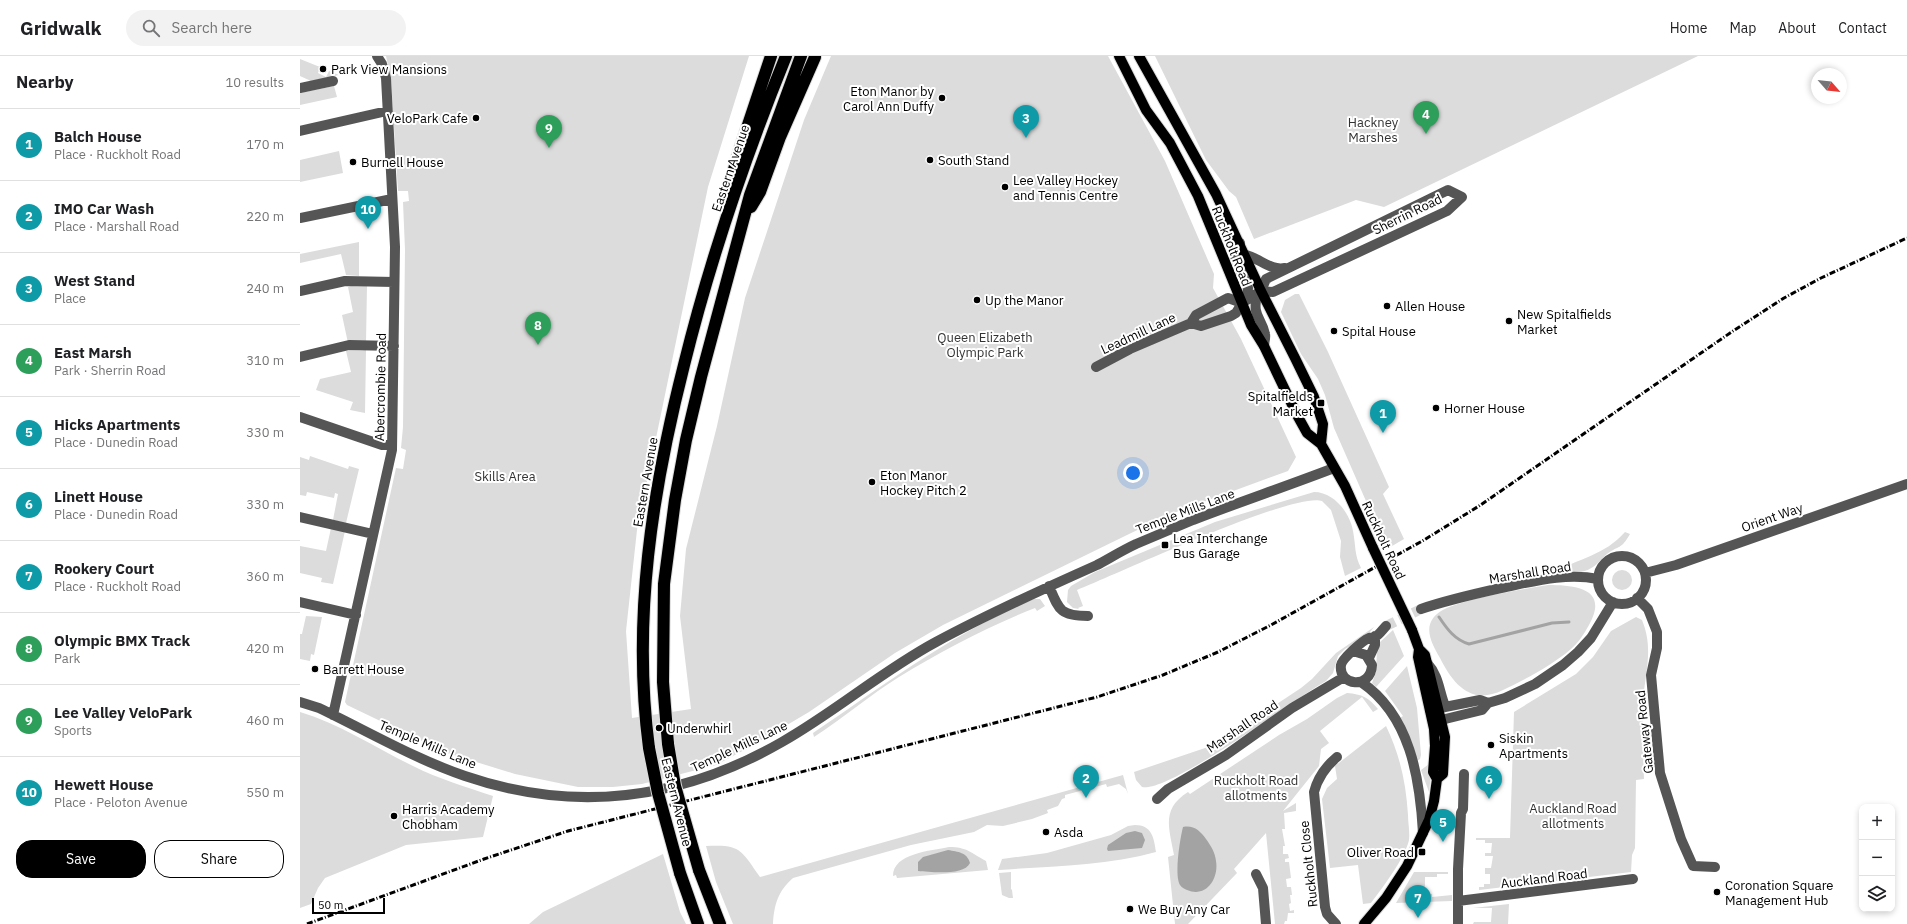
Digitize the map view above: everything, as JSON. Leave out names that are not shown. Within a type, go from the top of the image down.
[{"type":"highway","points":[[712,260],[737,158],[771,56]]},
{"type":"highway","name":"Eastern Avenue","points":[[698,924],[680,873],[658,793],[649,748],[644,703],[642,635],[649,543],[669,426],[712,260],[756,134],[786,56]]},
{"type":"highway","name":"Eastern Avenue","points":[[720,924],[700,870],[675,786],[668,744],[663,682],[662,640],[664,584],[675,500],[686,440],[701,377],[750,195],[801,56]]},
{"type":"highway","points":[[746,214],[760,192],[780,137],[815,57]]},
{"type":"main road","name":"Ruckholt Road","points":[[1118,56],[1146,110],[1170,143],[1192,185],[1245,301],[1251,325],[1264,346],[1296,415],[1307,432],[1321,444],[1360,517],[1419,648],[1425,655],[1437,708],[1437,721],[1445,741],[1443,774],[1437,779],[1434,801],[1423,833],[1401,877],[1364,924]]},
{"type":"main road","name":"Ruckholt Road","points":[[1140,56],[1207,177],[1240,243],[1259,293],[1314,397],[1323,424],[1321,444]]},
{"type":"main road","name":"Ruckholt Road","points":[[1419,648],[1418,657],[1437,708]]},
{"type":"street","name":"Abercrombie Road","points":[[333,715],[374,534],[392,445],[394,282],[392,199],[386,78],[382,64],[377,56]]},
{"type":"street","points":[[300,88],[333,81]]},
{"type":"street","points":[[300,131],[387,111]]},
{"type":"street","name":"Sherrin Road","points":[[1448,190],[1462,197],[1447,211],[1273,292],[1259,293],[1266,279],[1448,190]]},
{"type":"street","points":[[300,218],[392,199]]},
{"type":"street","points":[[1240,243],[1235,256],[1248,288],[1245,301]]},
{"type":"street","points":[[1245,256],[1253,257],[1275,268],[1287,268]]},
{"type":"street","points":[[300,291],[344,281],[394,282]]},
{"type":"street","points":[[1259,293],[1254,305],[1255,313],[1265,334],[1264,346]]},
{"type":"street","name":"Leadmill Lane","points":[[1191,323],[1201,326],[1231,316],[1236,313],[1245,301],[1259,293]]},
{"type":"street","name":"Leadmill Lane","points":[[1096,367],[1130,349],[1191,323],[1196,315],[1228,298],[1245,301]]},
{"type":"street","points":[[300,357],[349,345],[394,346]]},
{"type":"street","points":[[300,417],[382,445],[392,445]]},
{"type":"street","name":"Temple Mills Lane","points":[[300,702],[333,715],[425,759],[465,776],[506,787],[562,792],[598,798],[668,789],[708,777],[772,747],[803,730],[883,674],[928,646],[1049,586],[1137,544],[1194,520],[1334,468]]},
{"type":"street","name":"Orient Way","points":[[1645,573],[1676,564],[1907,484]]},
{"type":"street","points":[[300,517],[374,534]]},
{"type":"street","points":[[1618,556],[1633,558],[1639,563],[1645,573],[1645,585],[1637,598],[1626,603],[1613,602],[1605,597],[1600,591],[1598,579],[1600,568],[1604,563],[1618,556]]},
{"type":"street","name":"Marshall Road","points":[[1421,609],[1463,597],[1530,582],[1571,577],[1598,579]]},
{"type":"street","points":[[1049,586],[1062,611],[1072,616],[1088,616]]},
{"type":"street","name":"Gateway Road","points":[[1637,598],[1648,609],[1656,632],[1657,648],[1651,675],[1657,758],[1668,800],[1685,851],[1693,866],[1715,866]]},
{"type":"street","points":[[300,602],[356,615]]},
{"type":"street","points":[[1437,721],[1482,710],[1488,703],[1505,698],[1535,684],[1563,665],[1591,638],[1613,602]]},
{"type":"street","points":[[1386,626],[1375,636],[1368,638],[1345,656],[1342,660],[1340,668],[1344,676],[1351,682],[1361,682],[1372,689],[1388,706],[1409,747],[1418,786],[1423,833]]},
{"type":"street","points":[[1369,658],[1375,645],[1375,636]]},
{"type":"street","points":[[1353,651],[1361,652],[1369,658],[1372,665],[1371,672],[1361,682]]},
{"type":"street","name":"Marshall Road","points":[[1157,799],[1168,789],[1254,736],[1292,708],[1344,676]]},
{"type":"street","points":[[1437,708],[1480,700],[1488,703]]},
{"type":"street","name":"Ruckholt Close","points":[[1333,923],[1324,907],[1314,792],[1316,782],[1324,769],[1337,757]]},
{"type":"street","points":[[1458,924],[1458,869],[1461,813],[1464,809],[1464,774]]},
{"type":"street","points":[[1256,874],[1262,888],[1266,924]]},
{"type":"street","name":"Auckland Road","points":[[1458,901],[1633,880]]},
{"type":"green space","name":"Queen Elizabeth Olympic Park","points":[[386,56],[749,56],[708,187],[637,530],[626,631],[632,718],[691,709],[680,616],[686,549],[717,426],[745,298],[804,120],[831,56],[1108,56],[1165,161],[1214,274],[1213,288],[1241,339],[1296,457],[1288,471],[1168,515],[943,625],[895,653],[809,712],[716,765],[642,784],[613,787],[578,787],[515,774],[447,753],[347,705],[345,702],[396,468],[403,469],[406,450],[401,448],[403,427],[405,250],[403,202],[409,201],[408,191],[398,191],[391,79]]},
{"type":"green space","name":"Hackney Marshes","points":[[1155,56],[1698,56],[1384,207],[1356,200],[1254,239],[1236,197],[1229,191],[1206,160]]},
{"type":"green space","points":[[300,59],[320,67],[318,73],[326,77],[329,71],[339,75],[311,81],[300,76]]},
{"type":"green space","points":[[334,86],[337,97],[300,105],[300,93]]},
{"type":"green space","points":[[339,151],[343,173],[300,182],[300,160]]},
{"type":"green space","points":[[359,242],[359,276],[346,275],[341,254],[300,263],[300,254]]},
{"type":"green space","points":[[367,286],[366,342],[348,343],[342,315],[353,312],[348,287]]},
{"type":"green space","points":[[1295,294],[1299,294],[1328,352],[1389,487],[1383,494],[1404,539],[1387,549],[1334,428],[1325,395],[1318,379],[1301,354],[1281,312],[1285,300]]},
{"type":"green space","points":[[366,350],[365,413],[350,410],[353,402],[316,390],[320,379],[351,372],[346,351]]},
{"type":"green space","points":[[310,456],[348,469],[349,466],[359,469],[346,523],[333,520],[338,494],[335,493],[334,498],[307,492],[306,496],[300,495],[300,457],[309,460]]},
{"type":"green space","points":[[1314,492],[1328,496],[1345,511],[1351,524],[1356,554],[1361,568],[1345,576],[1340,557],[1341,541],[1331,510],[1322,501],[1305,501],[1242,521],[1203,536],[1077,590],[1083,606],[1078,608],[1079,609],[1073,608],[1067,602],[1068,590],[1071,586],[1095,572],[1215,522]]},
{"type":"green space","points":[[331,528],[345,531],[333,584],[321,582],[322,578],[300,573],[300,546],[326,551]]},
{"type":"green space","points":[[1625,532],[1630,534],[1624,543],[1620,547],[1611,551],[1589,569],[1574,573],[1554,572],[1591,556],[1609,546]]},
{"type":"green space","points":[[1622,570],[1629,573],[1632,580],[1629,587],[1622,590],[1615,587],[1612,580],[1615,573]]},
{"type":"green space","points":[[1548,585],[1579,588],[1587,592],[1592,597],[1595,604],[1594,613],[1589,625],[1576,644],[1555,661],[1538,672],[1492,694],[1472,694],[1457,684],[1445,667],[1434,647],[1429,630],[1432,619],[1445,609],[1457,604],[1507,592]]},
{"type":"green space","points":[[1034,599],[1040,599],[1045,606],[1037,611],[1035,608],[1000,623],[915,667],[888,684],[814,737],[813,733],[920,660],[976,627]]},
{"type":"green space","points":[[306,616],[322,617],[314,655],[311,654],[310,661],[300,659],[300,634],[302,634]]},
{"type":"green space","name":"Auckland Road allotments","points":[[1636,617],[1642,620],[1646,631],[1648,641],[1648,661],[1643,702],[1644,779],[1636,780],[1635,848],[1632,855],[1631,872],[1479,890],[1479,887],[1484,887],[1484,884],[1490,884],[1490,874],[1485,874],[1485,868],[1491,868],[1493,856],[1485,856],[1485,853],[1491,853],[1492,843],[1485,843],[1485,840],[1476,840],[1476,838],[1510,838],[1514,712],[1576,674],[1593,657],[1611,631]]},
{"type":"green space","points":[[1374,627],[1366,637],[1345,649],[1338,656],[1333,673],[1326,681],[1204,761],[1178,776],[1157,785],[1142,787],[1136,780],[1134,772],[1211,746],[1233,733],[1301,688],[1312,679],[1336,653]]},
{"type":"green space","points":[[1393,630],[1404,656],[1376,687],[1372,683],[1376,672],[1377,650],[1379,643]]},
{"type":"green space","points":[[1407,666],[1417,708],[1421,755],[1420,759],[1417,761],[1400,718],[1403,716],[1385,691]]},
{"type":"green space","name":"Ruckholt Road allotments","points":[[1347,693],[1365,697],[1378,709],[1373,712],[1362,697],[1320,731],[1329,743],[1321,749],[1319,766],[1283,811],[1296,803],[1296,811],[1284,813],[1285,829],[1282,829],[1285,846],[1283,846],[1283,854],[1288,854],[1289,858],[1285,859],[1285,862],[1289,862],[1291,878],[1286,879],[1287,887],[1291,887],[1292,895],[1290,895],[1290,911],[1294,910],[1294,913],[1288,913],[1287,921],[1285,921],[1284,924],[1275,924],[1266,833],[1234,869],[1237,873],[1188,924],[1175,924],[1168,857],[1174,855],[1170,836],[1169,820],[1170,812],[1179,798],[1188,792],[1190,794],[1279,735]]},
{"type":"green space","name":"Harris Academy Chobham","points":[[300,712],[344,730],[423,771],[493,796],[483,837],[406,845],[325,878],[318,888],[311,904],[300,908]]},
{"type":"green space","points":[[1386,726],[1399,758],[1404,780],[1409,840],[1398,864],[1371,903],[1363,904],[1358,865],[1330,868],[1322,799],[1327,788],[1337,779],[1335,766]]},
{"type":"green space","points":[[1429,742],[1432,742],[1429,792],[1421,770],[1429,764]]},
{"type":"green space","points":[[1123,775],[1128,794],[1126,789],[1119,784],[1107,787],[1106,784],[1065,795],[1065,798],[1062,799],[1058,806],[1047,810],[1048,813],[1032,819],[1003,826],[987,825],[974,832],[911,845],[793,878],[780,893],[774,911],[773,924],[733,924],[716,882],[706,846],[727,846],[739,851],[744,855],[760,877]]},
{"type":"green space","points":[[1135,825],[1145,827],[1149,830],[1153,837],[1156,852],[1137,857],[1098,863],[998,870],[1002,859],[1047,853],[1111,835],[1128,826]]},
{"type":"green space","points":[[949,847],[965,849],[986,861],[988,870],[897,878],[896,875],[893,876],[895,868],[899,862],[906,858],[914,854]]},
{"type":"green space","points":[[663,854],[680,912],[686,924],[529,924],[543,912]]},
{"type":"green space","points":[[1011,872],[1011,889],[1013,898],[1009,898],[1002,895],[999,873]]},
{"type":"green space","points":[[1414,872],[1448,872],[1448,874],[1437,874],[1437,877],[1425,877],[1425,894],[1432,894],[1432,897],[1452,895],[1452,901],[1396,903]]},
{"type":"green space","points":[[1509,904],[1508,924],[1473,924],[1474,922],[1491,922],[1492,908],[1473,908]]},
{"type":"shaded area","points":[[1183,827],[1194,828],[1199,831],[1210,844],[1215,855],[1216,868],[1213,880],[1210,885],[1200,891],[1194,892],[1184,889],[1178,880],[1178,857]]},
{"type":"shaded area","points":[[1135,831],[1142,833],[1145,840],[1142,848],[1108,851],[1108,845],[1126,833]]},
{"type":"shaded area","points":[[948,850],[959,852],[969,859],[970,863],[967,867],[954,872],[918,871],[918,862],[923,857]]},
{"type":"waterway","points":[[1439,617],[1455,637],[1469,644],[1552,623],[1569,622]]},
{"type":"tunnel","points":[[1386,626],[1421,609]]},
{"type":"railway","points":[[307,924],[484,859],[568,831],[1097,697],[1163,675],[1218,652],[1271,625],[1424,540],[1479,506],[1733,331],[1784,298],[1821,278],[1907,238]]},
{"type":"place","name":"Park View Mansions","points":[[323,69]]},
{"type":"place","name":"Eton Manor by Carol Ann Duffy","points":[[942,98]]},
{"type":"place","name":"VeloPark Cafe","points":[[476,118]]},
{"type":"place","name":"East Marsh","points":[[1426,134]]},
{"type":"place","name":"West Stand","points":[[1026,138]]},
{"type":"place","name":"Lee Valley VeloPark","points":[[549,148]]},
{"type":"place","name":"South Stand","points":[[930,160]]},
{"type":"place","name":"Burnell House","points":[[353,162]]},
{"type":"place","name":"Lee Valley Hockey and Tennis Centre","points":[[1005,187]]},
{"type":"place","name":"Hewett House","points":[[368,229]]},
{"type":"place","name":"Up the Manor","points":[[977,300]]},
{"type":"place","name":"Allen House","points":[[1387,306]]},
{"type":"place","name":"New Spitalfields Market","points":[[1509,321]]},
{"type":"place","name":"Spital House","points":[[1334,331]]},
{"type":"place","name":"Olympic BMX Track","points":[[538,345]]},
{"type":"place","name":"Spitalfields Market","points":[[1321,403]]},
{"type":"place","name":"Horner House","points":[[1436,408]]},
{"type":"place","name":"Balch House","points":[[1383,433]]},
{"type":"place","name":"Eton Manor Hockey Pitch 2","points":[[872,482]]},
{"type":"place","name":"Lea Interchange Bus Garage","points":[[1165,545]]},
{"type":"place","name":"Barrett House","points":[[315,669]]},
{"type":"place","name":"Underwhirl","points":[[659,728]]},
{"type":"place","name":"Siskin Apartments","points":[[1491,745]]},
{"type":"place","name":"IMO Car Wash","points":[[1086,798]]},
{"type":"place","name":"Linett House","points":[[1489,799]]},
{"type":"place","name":"Harris Academy Chobham","points":[[394,816]]},
{"type":"place","name":"Asda","points":[[1046,832]]},
{"type":"place","name":"Hicks Apartments","points":[[1443,842]]},
{"type":"place","name":"Oliver Road","points":[[1422,852]]},
{"type":"place","name":"Coronation Square Management Hub","points":[[1717,892]]},
{"type":"place","name":"We Buy Any Car","points":[[1130,909]]},
{"type":"place","name":"Rookery Court","points":[[1418,918]]},
{"type":"park label","name":"Skills Area","points":[[505,476]]}]
